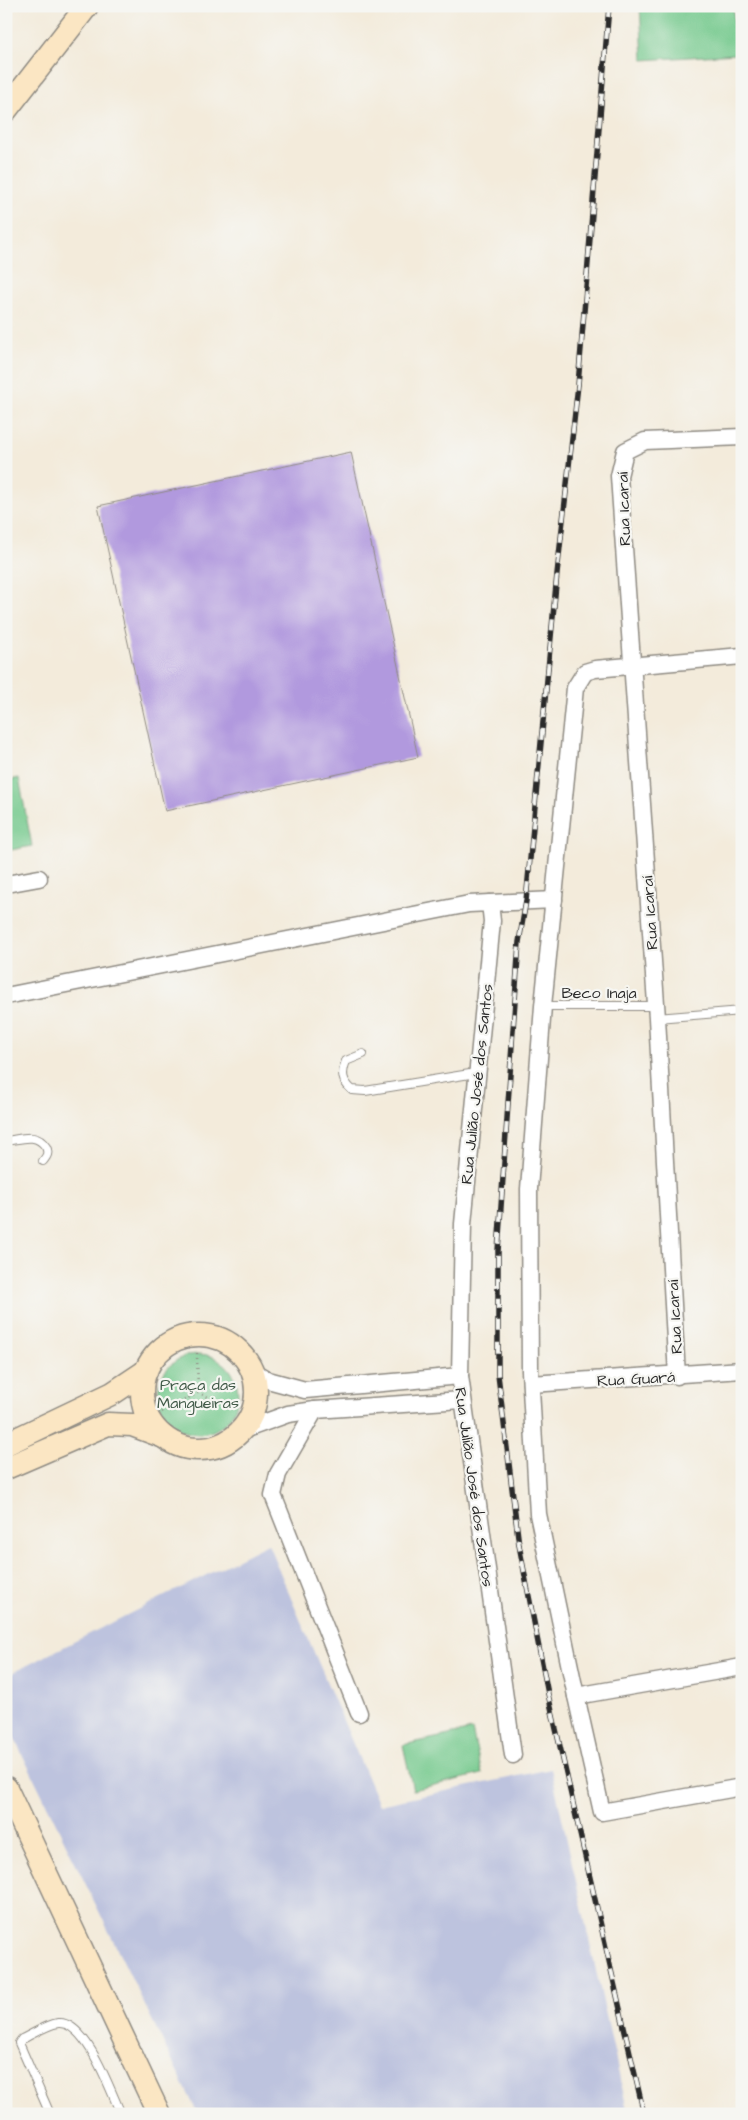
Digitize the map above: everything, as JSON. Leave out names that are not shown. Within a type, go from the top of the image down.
[{"type":"street","points":[[6,110],[87,6]]},
{"type":"street","name":"Rua Icaraí","points":[[677,1376],[656,1012],[633,665],[618,476],[625,451],[646,441],[742,437]]},
{"type":"street","points":[[742,656],[595,669],[585,672],[579,678],[575,688],[543,1006],[529,1189],[530,1384],[538,1514],[602,1812],[742,1788]]},
{"type":"street","points":[[6,884],[39,878]]},
{"type":"street","points":[[6,996],[469,904],[554,900]]},
{"type":"street","name":"Rua Julião José dos Santos","points":[[490,902],[492,921],[463,1224],[460,1376],[513,1755]]},
{"type":"street","points":[[6,1468],[108,1424],[144,1427],[183,1447],[202,1449],[220,1445],[249,1421],[256,1404],[256,1385],[251,1370],[240,1352],[225,1341],[207,1335],[188,1336],[170,1343],[156,1355],[146,1371],[142,1389],[145,1408],[153,1425],[166,1438]]},
{"type":"street","points":[[251,1370],[268,1380],[305,1390],[460,1376]]},
{"type":"street","name":"Rua Guará","points":[[530,1384],[677,1376],[742,1370]]},
{"type":"street","points":[[6,1444],[113,1393],[146,1371]]},
{"type":"street","points":[[238,1432],[271,1419],[315,1410],[462,1400]]},
{"type":"street","points":[[315,1410],[278,1474],[273,1495],[359,1713]]},
{"type":"street","points":[[576,1696],[742,1667]]},
{"type":"street","points":[[6,1788],[159,2114]]},
{"type":"lane","name":"Beco Inaja","points":[[543,1006],[656,1012],[742,1011]]},
{"type":"lane","points":[[363,1054],[346,1061],[342,1070],[344,1082],[352,1090],[365,1091],[476,1073]]},
{"type":"lane","points":[[6,1141],[35,1137],[40,1139],[48,1150],[48,1155],[43,1161]]},
{"type":"lane","points":[[50,2114],[19,2043],[22,2039],[58,2023],[68,2024],[86,2040],[121,2114]]},
{"type":"path","points":[[197,1354],[198,1393]]},
{"type":"path","points":[[162,1412],[198,1393],[236,1408]]},
{"type":"shaded area","points":[[268,1544],[379,1805],[551,1769],[628,2114],[198,2114],[6,1721],[6,1676]]},
{"type":"green space","points":[[640,6],[733,6],[736,54],[643,60]]},
{"type":"green space","points":[[19,778],[32,846],[6,851],[6,781]]},
{"type":"green space","name":"Praça das Mangueiras","points":[[198,1354],[213,1357],[226,1366],[235,1379],[238,1394],[235,1409],[226,1422],[213,1431],[198,1434],[183,1431],[170,1422],[161,1409],[158,1394],[161,1379],[170,1366],[183,1357]]},
{"type":"green space","points":[[472,1730],[482,1774],[413,1790],[403,1745]]},
{"type":"building","points":[[351,452],[418,757],[165,811],[98,506]]},
{"type":"railway","points":[[609,6],[578,385],[557,574],[526,901],[519,942],[498,1251],[498,1375],[519,1545],[548,1694],[644,2114]]}]
